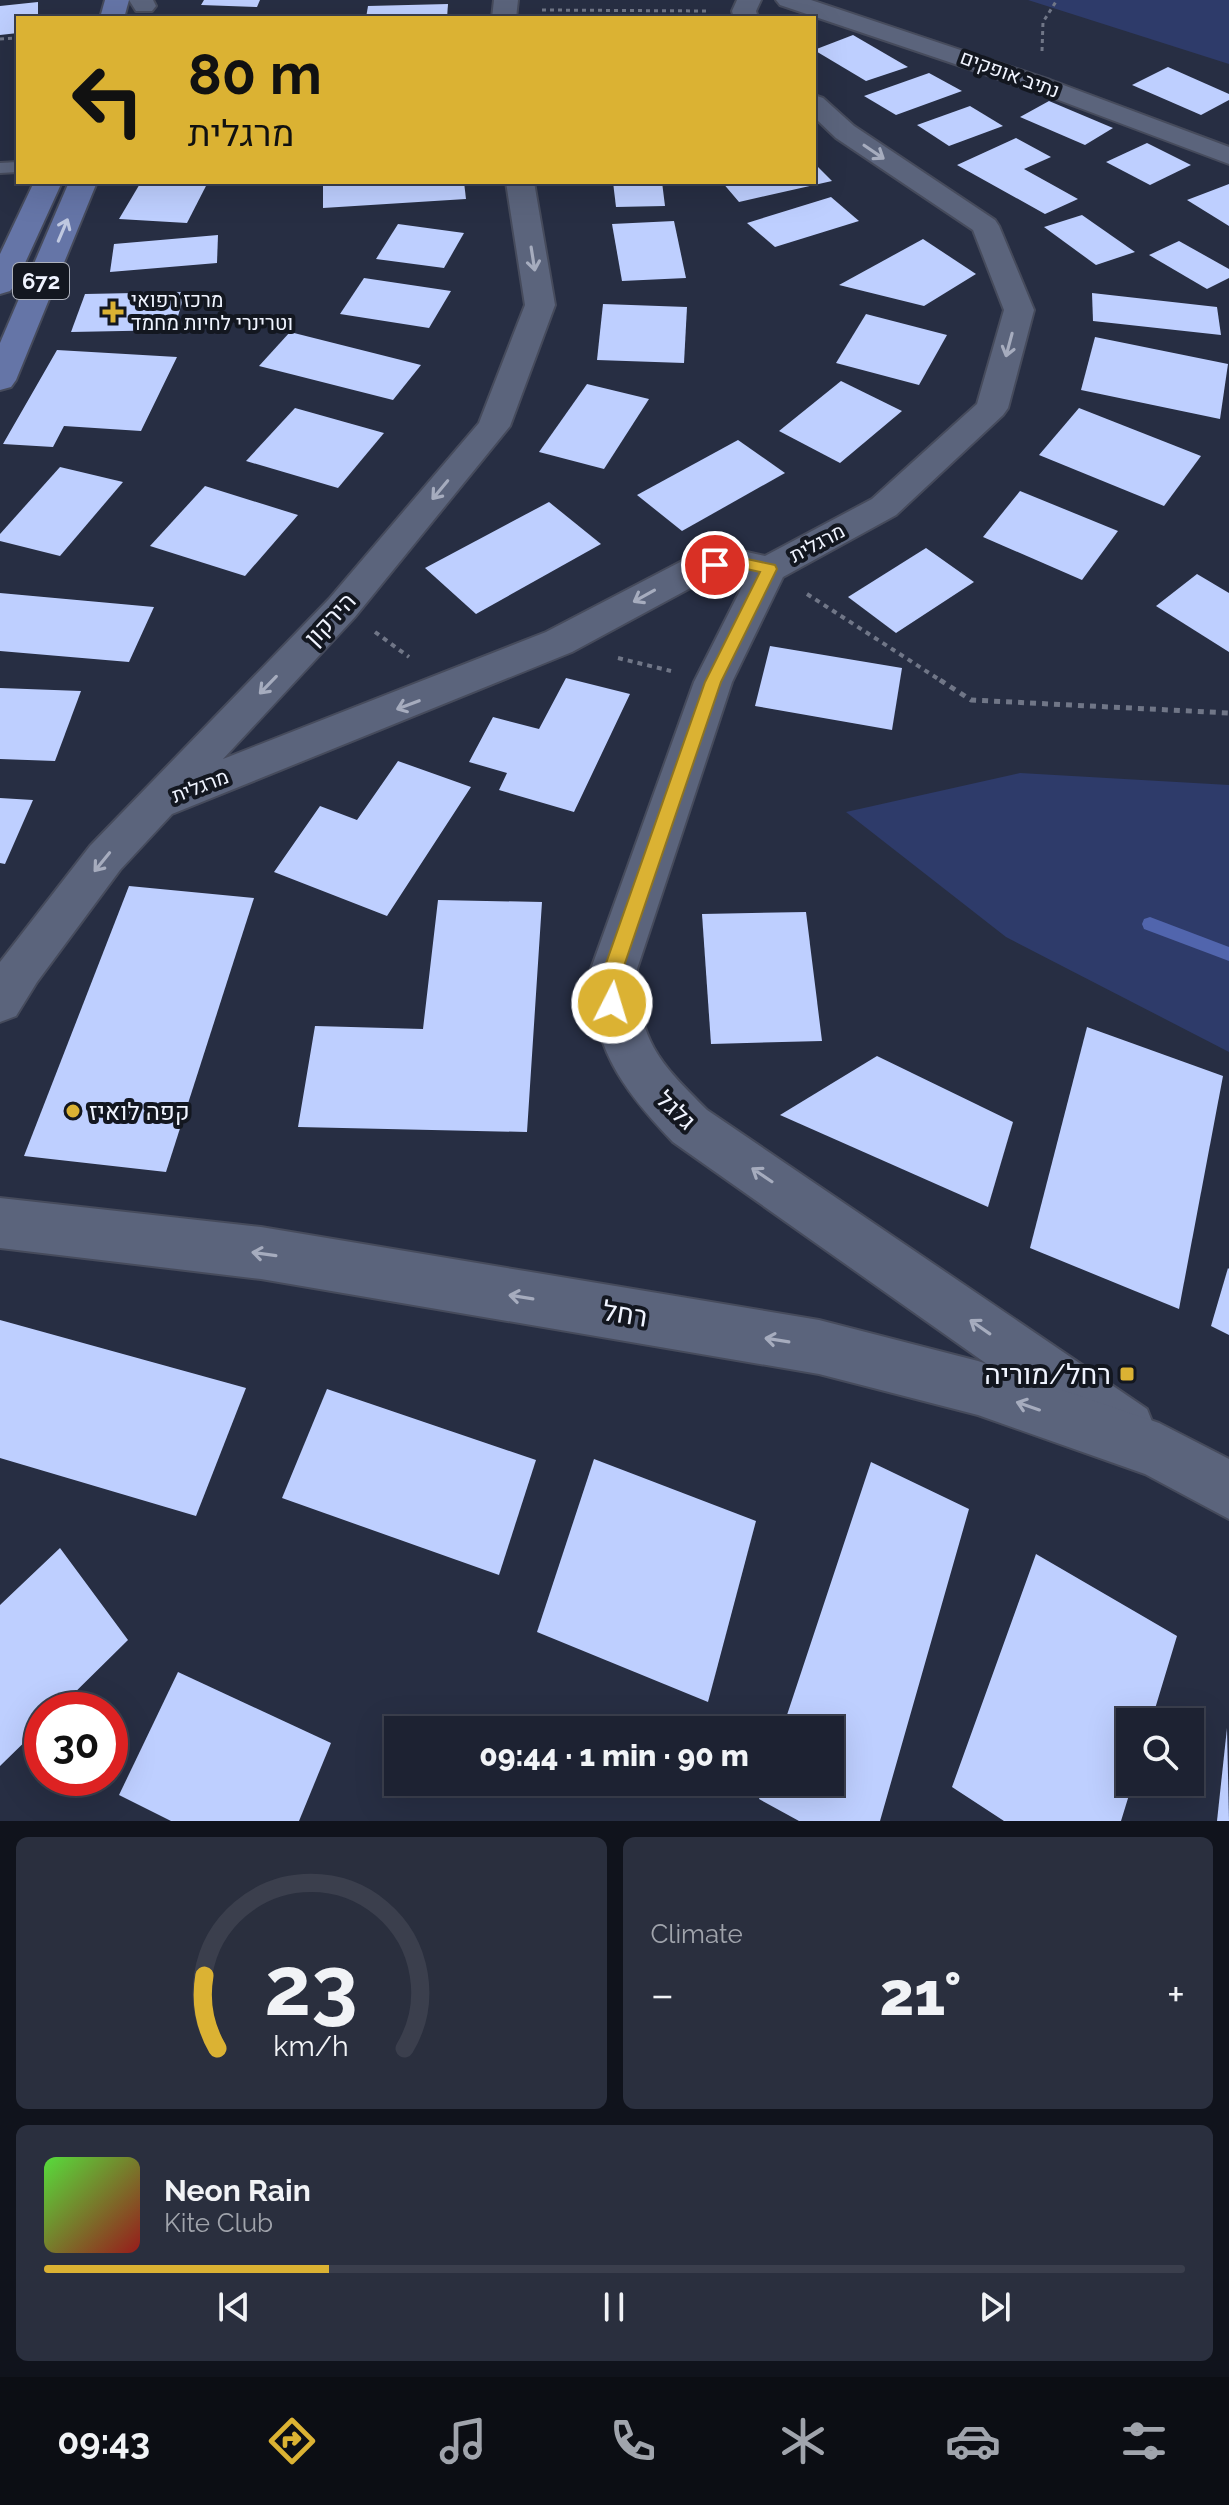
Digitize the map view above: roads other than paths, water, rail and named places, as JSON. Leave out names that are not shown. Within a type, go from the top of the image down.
[{"type":"main road","name":"672","points":[[0,285],[47,184]]},
{"type":"main road","name":"672","points":[[0,380],[82,184]]},
{"type":"street","name":"נתיב אופקים","points":[[788,0],[1041,85],[1229,156]]},
{"type":"street","name":"מרגלית","points":[[154,804],[559,642],[697,569],[733,561],[769,569],[884,507],[992,408],[1019,310],[985,226],[845,132],[816,105]]},
{"type":"street","name":"הירקון","points":[[0,1002],[21,968],[105,858],[342,608],[494,426],[540,305],[520,184]]},
{"type":"street","name":"גלגל","points":[[769,569],[713,682],[614,969],[612,1003],[620,1035],[632,1060],[659,1095],[690,1126],[1159,1451]]},
{"type":"street","name":"רחל","points":[[0,1223],[261,1253],[819,1347],[978,1388],[1159,1451],[1229,1490]]},
{"type":"waterway","points":[[1150,924],[1229,954]]},
{"type":"place","name":"מרכז רפואי וטרינרי לחיות מחמד","points":[[113,312]]},
{"type":"place","name":"קפה לואיז","points":[[73,1111]]},
{"type":"place","name":"רחל/מוריה","points":[[1127,1374]]}]
